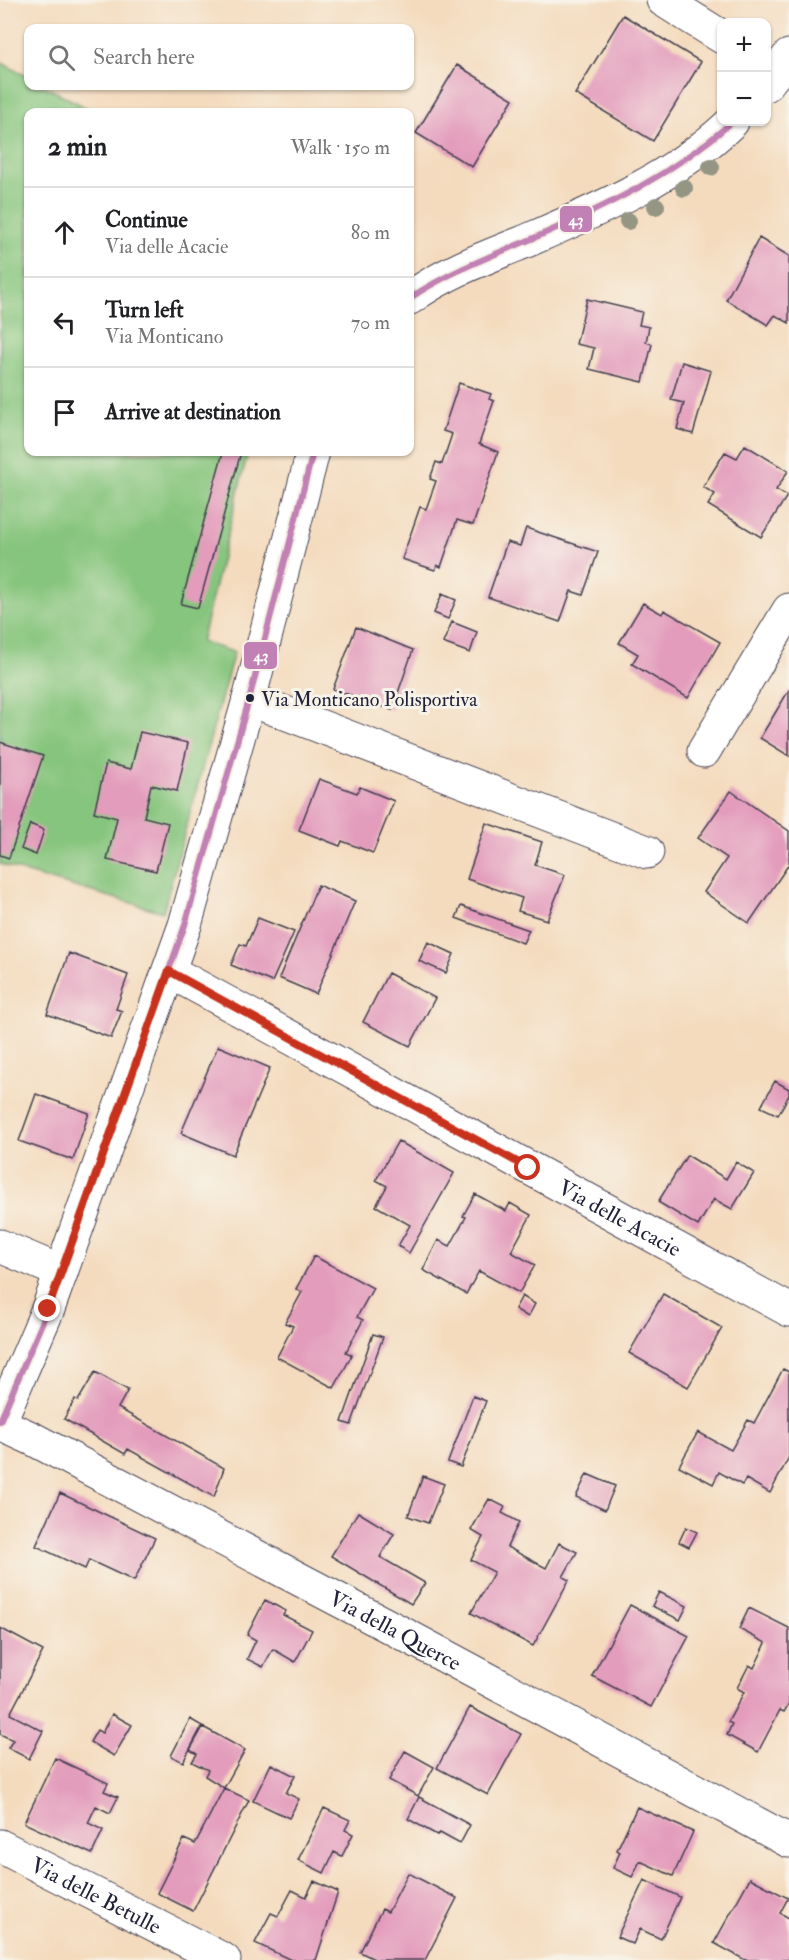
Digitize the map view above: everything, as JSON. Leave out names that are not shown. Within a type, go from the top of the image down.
[{"type":"street","points":[[663,0],[717,34]]},
{"type":"street","points":[[414,295],[456,270],[586,215],[652,181],[684,162],[728,126]]},
{"type":"street","points":[[0,1422],[61,1272],[185,925],[249,699],[312,456]]},
{"type":"street","points":[[704,751],[789,610]]},
{"type":"street","points":[[249,699],[647,852]]},
{"type":"street","name":"Via delle Acacie","points":[[169,971],[789,1310]]},
{"type":"street","points":[[0,1246],[61,1272]]},
{"type":"street","name":"Via della Querce","points":[[0,1422],[413,1639],[789,1841]]},
{"type":"street","name":"Via delle Betulle","points":[[0,1846],[224,1960]]},
{"type":"green space","points":[[0,62],[24,75],[24,90],[52,90],[87,108],[24,108],[24,456],[247,456],[201,642],[234,652],[163,912],[0,864]]},
{"type":"building","points":[[623,15],[701,62],[653,141],[575,94]]},
{"type":"building","points":[[457,65],[513,99],[472,167],[416,133]]},
{"type":"building","points":[[759,238],[789,256],[789,323],[775,315],[768,325],[726,300]]},
{"type":"building","points":[[587,299],[642,312],[639,325],[649,327],[646,342],[652,344],[643,382],[589,369],[594,348],[576,344]]},
{"type":"building","points":[[682,362],[711,371],[693,434],[677,429],[684,403],[671,400]]},
{"type":"building","points":[[459,383],[491,394],[489,399],[494,401],[479,444],[498,452],[473,525],[457,520],[441,567],[437,565],[435,570],[402,559],[420,507],[426,509],[436,481],[430,479],[436,462],[442,464],[452,434],[443,431]]},
{"type":"building","points":[[745,445],[788,471],[776,490],[787,496],[761,537],[708,505],[715,494],[703,487],[725,452],[737,458]]},
{"type":"building","points":[[222,456],[240,456],[198,608],[181,604]]},
{"type":"building","points":[[526,528],[598,552],[583,595],[571,591],[560,622],[488,597],[507,542],[520,546]]},
{"type":"building","points":[[442,594],[456,600],[448,619],[434,613]]},
{"type":"building","points":[[643,603],[662,614],[664,610],[720,642],[688,698],[632,664],[638,654],[619,643]]},
{"type":"building","points":[[452,622],[477,632],[470,653],[443,643]]},
{"type":"building","points":[[356,627],[413,650],[392,710],[333,689]]},
{"type":"building","points":[[789,690],[789,756],[760,738]]},
{"type":"building","points":[[140,732],[188,743],[177,791],[151,785],[144,817],[168,823],[156,871],[107,860],[117,818],[94,812],[106,763],[131,769]]},
{"type":"building","points":[[0,742],[43,756],[9,858],[0,855]]},
{"type":"building","points":[[319,779],[357,793],[360,787],[394,801],[373,853],[342,841],[340,846],[299,830]]},
{"type":"building","points":[[731,791],[789,831],[789,864],[749,923],[704,892],[727,858],[698,838]]},
{"type":"building","points":[[486,823],[542,842],[535,865],[565,875],[547,920],[518,911],[522,898],[467,879]]},
{"type":"building","points":[[30,824],[44,830],[36,855],[21,849]]},
{"type":"building","points":[[318,885],[355,901],[316,994],[279,978]]},
{"type":"building","points":[[461,906],[529,930],[523,943],[456,918]]},
{"type":"building","points":[[258,918],[294,932],[272,982],[231,965],[240,944],[246,946]]},
{"type":"building","points":[[428,942],[454,954],[446,973],[419,961]]},
{"type":"building","points":[[69,953],[128,975],[116,1009],[122,1011],[111,1038],[47,1014]]},
{"type":"building","points":[[388,973],[435,998],[410,1046],[363,1022]]},
{"type":"building","points":[[218,1046],[270,1068],[233,1155],[181,1133]]},
{"type":"building","points":[[775,1081],[789,1089],[789,1095],[778,1115],[761,1107]]},
{"type":"building","points":[[36,1094],[89,1113],[73,1160],[19,1141]]},
{"type":"building","points":[[398,1141],[454,1173],[409,1253],[398,1246],[410,1225],[376,1206],[387,1186],[376,1180]]},
{"type":"building","points":[[687,1155],[726,1179],[736,1162],[754,1173],[732,1209],[714,1199],[698,1226],[658,1202]]},
{"type":"building","points":[[475,1194],[506,1211],[510,1203],[531,1215],[511,1252],[535,1265],[519,1293],[479,1271],[466,1294],[423,1270],[438,1240],[450,1246],[466,1217],[463,1216]]},
{"type":"building","points":[[314,1256],[373,1288],[357,1317],[363,1320],[346,1352],[352,1355],[334,1388],[277,1357],[293,1326],[285,1323],[302,1292],[296,1289]]},
{"type":"building","points":[[663,1294],[722,1328],[688,1387],[629,1353]]},
{"type":"building","points":[[522,1296],[535,1304],[528,1317],[515,1309]]},
{"type":"building","points":[[373,1334],[383,1337],[351,1425],[342,1422]]},
{"type":"building","points":[[783,1369],[789,1372],[789,1457],[770,1493],[746,1479],[742,1485],[719,1472],[713,1484],[679,1466],[698,1432],[731,1450],[748,1420],[754,1423]]},
{"type":"building","points":[[95,1372],[128,1390],[118,1408],[224,1468],[214,1497],[128,1449],[125,1454],[64,1419],[75,1399],[78,1401]]},
{"type":"building","points":[[473,1396],[486,1401],[461,1467],[448,1462]]},
{"type":"building","points":[[587,1474],[615,1486],[605,1510],[576,1497]]},
{"type":"building","points":[[423,1476],[444,1484],[428,1523],[408,1516]]},
{"type":"building","points":[[60,1493],[155,1538],[134,1581],[89,1560],[85,1569],[36,1546]]},
{"type":"building","points":[[489,1499],[505,1507],[502,1513],[519,1522],[507,1547],[546,1568],[559,1543],[577,1552],[563,1577],[569,1580],[533,1646],[471,1613],[494,1572],[471,1560],[483,1537],[471,1530]]},
{"type":"building","points":[[358,1512],[394,1534],[380,1557],[425,1583],[411,1604],[331,1556]]},
{"type":"building","points":[[686,1527],[697,1532],[689,1547],[679,1542]]},
{"type":"building","points":[[659,1592],[687,1606],[680,1620],[652,1606]]},
{"type":"building","points":[[265,1600],[286,1611],[283,1615],[312,1630],[295,1662],[273,1649],[263,1667],[247,1659],[256,1640],[247,1635]]},
{"type":"building","points":[[630,1605],[689,1636],[651,1707],[592,1676]]},
{"type":"building","points":[[749,1608],[789,1628],[789,1703],[784,1712],[780,1710],[758,1752],[727,1735],[732,1724],[728,1722],[744,1692],[737,1688],[749,1665],[754,1668],[766,1643],[739,1629]]},
{"type":"building","points":[[0,1628],[43,1651],[10,1714],[43,1731],[29,1759],[8,1748],[13,1740],[0,1734]]},
{"type":"building","points":[[470,1707],[521,1734],[488,1795],[437,1768]]},
{"type":"building","points":[[112,1714],[132,1725],[114,1756],[90,1742],[97,1730],[102,1733]]},
{"type":"building","points":[[190,1719],[202,1726],[183,1762],[171,1756]]},
{"type":"building","points":[[203,1727],[245,1750],[224,1788],[205,1776],[208,1770],[192,1762],[197,1754],[190,1750]]},
{"type":"building","points":[[405,1751],[434,1767],[418,1796],[389,1780]]},
{"type":"building","points":[[55,1758],[108,1783],[104,1791],[118,1797],[110,1813],[96,1806],[88,1823],[103,1830],[92,1854],[24,1823]]},
{"type":"building","points":[[271,1764],[295,1776],[286,1793],[299,1799],[289,1818],[253,1801]]},
{"type":"building","points":[[224,1788],[249,1800],[193,1911],[157,1893],[184,1839],[195,1844]]},
{"type":"building","points":[[419,1797],[470,1825],[460,1844],[440,1833],[437,1835],[408,1819]]},
{"type":"building","points":[[637,1807],[693,1832],[673,1876],[640,1861],[632,1877],[613,1868],[620,1852],[617,1850]]},
{"type":"building","points":[[324,1808],[350,1820],[345,1830],[353,1834],[342,1856],[334,1852],[324,1873],[298,1860]]},
{"type":"building","points":[[408,1873],[457,1898],[425,1960],[376,1960],[360,1952],[382,1909],[388,1912]]},
{"type":"building","points":[[750,1878],[788,1898],[780,1913],[789,1918],[789,1960],[745,1960],[714,1943]]},
{"type":"building","points":[[644,1880],[680,1897],[661,1939],[640,1929],[633,1944],[617,1937]]},
{"type":"building","points":[[314,1881],[338,1892],[316,1960],[291,1960],[255,1943],[271,1913],[278,1916],[292,1890],[306,1897]]},
{"type":"transit line","name":"43","points":[[414,296],[455,272],[561,226],[638,188],[686,158],[727,126]]},
{"type":"transit line","name":"43","points":[[0,1421],[48,1309],[185,925],[250,696],[312,456]]},
{"type":"place","name":"Via Monticano Polisportiva","points":[[250,698]]},
{"type":"route","points":[[48,1309],[169,971],[528,1168]]}]
